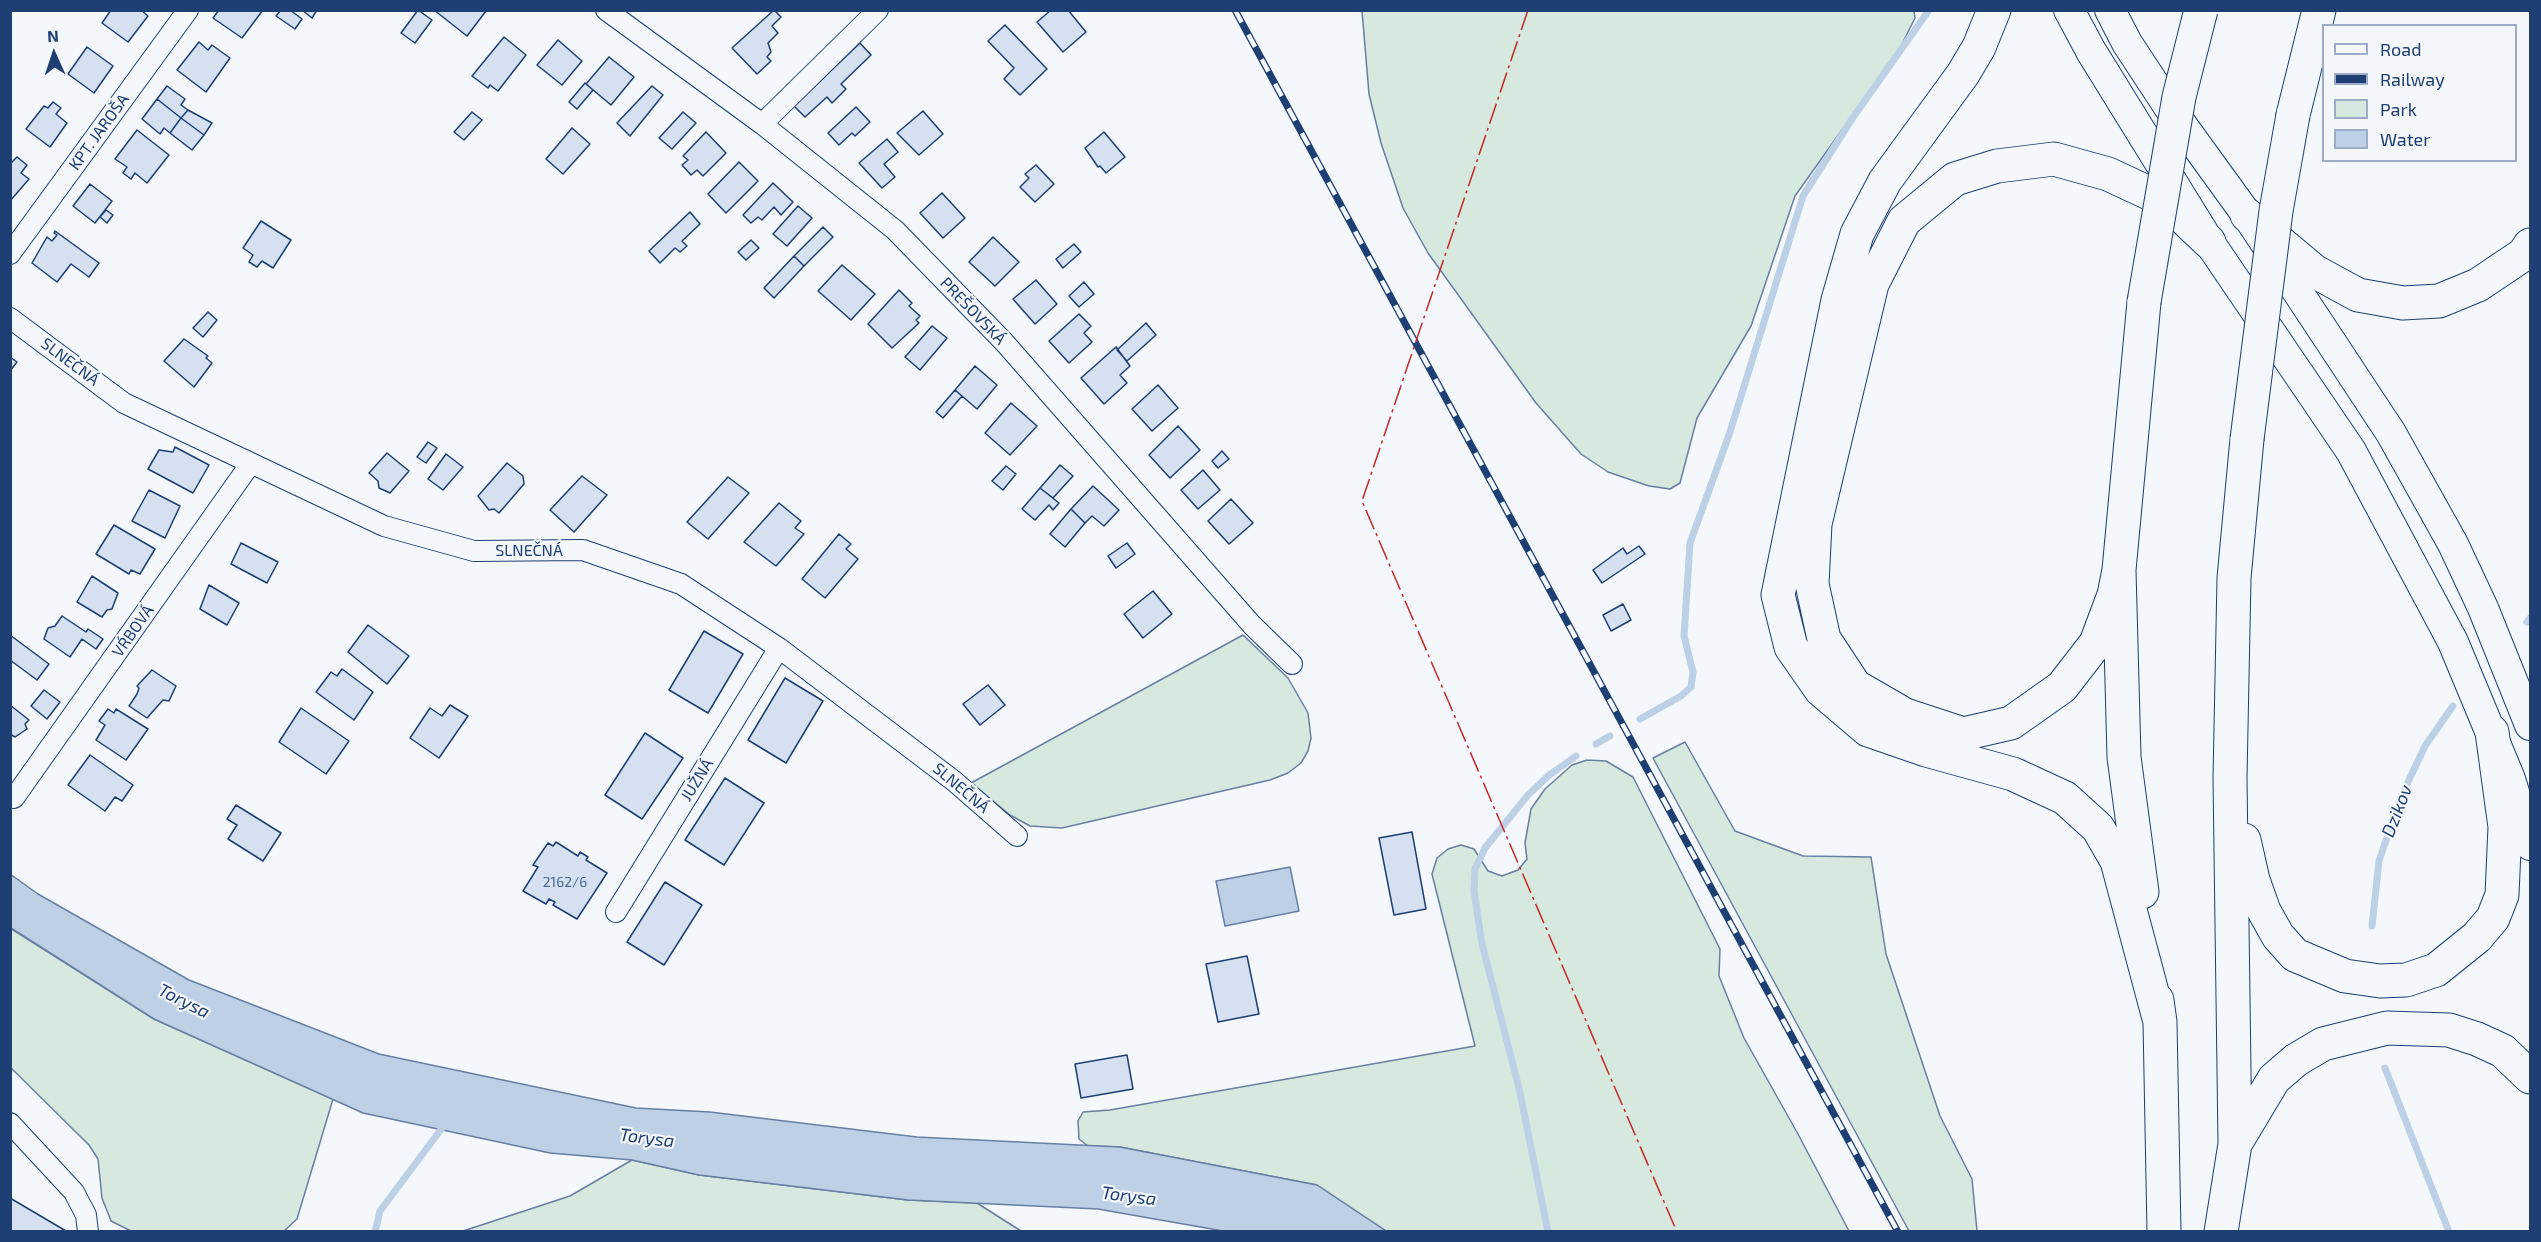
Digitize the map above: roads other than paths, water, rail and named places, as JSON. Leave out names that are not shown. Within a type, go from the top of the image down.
[{"type":"highway","points":[[1994,10],[1979,47],[1963,74],[1885,181],[1857,234],[1838,300],[1778,596],[1791,647],[1821,690],[1868,730],[1926,750],[2013,774],[2065,798],[2098,828],[2117,861],[2160,1022]]},
{"type":"highway","points":[[2201,10],[2179,97],[2144,302],[2119,570],[2114,595],[2096,643],[2062,687],[2011,723],[1963,734],[1905,715],[1855,686],[1824,639],[1812,584],[1815,524],[1872,284],[1904,221],[1956,179],[1997,166],[2054,159],[2108,174],[2166,201],[2209,242]]},
{"type":"highway","points":[[2221,1232],[2235,1144],[2230,778],[2234,578],[2247,439],[2274,222],[2293,115],[2319,10]]},
{"type":"highway","points":[[2247,215],[2314,271],[2358,295],[2403,303],[2439,301],[2478,285],[2524,254],[2530,244]]},
{"type":"highway","points":[[2119,570],[2124,758],[2160,1022],[2164,1232]]},
{"type":"highway","points":[[2230,778],[2253,880],[2264,911],[2278,936],[2295,955],[2321,968],[2345,976],[2380,981],[2406,980],[2436,970],[2477,937],[2493,918],[2502,895],[2505,827],[2492,732]]},
{"type":"highway","points":[[2235,1144],[2274,1079],[2296,1060],[2323,1044],[2387,1028],[2449,1030],[2476,1039],[2503,1051],[2530,1077]]},
{"type":"main road","points":[[2069,10],[2091,51],[2209,242],[2351,451],[2453,642],[2510,778],[2530,845]]},
{"type":"main road","points":[[2112,10],[2127,43],[2171,110],[2247,215],[2391,433],[2452,544],[2483,608],[2521,695],[2530,725]]},
{"type":"street","name":"KPT. JAROŠA","points":[[10,254],[188,10]]},
{"type":"street","name":"PREŠOVSKÁ","points":[[606,10],[762,124],[895,230],[1004,342],[1252,625],[1292,664]]},
{"type":"street","points":[[762,124],[878,10]]},
{"type":"street","name":"SLNEČNÁ","points":[[10,318],[124,403],[395,529],[474,551],[583,550],[681,584],[779,648],[954,781],[1017,836]]},
{"type":"street","name":"VŔBOVÁ","points":[[14,798],[251,463]]},
{"type":"street","name":"JUŽNÁ","points":[[616,912],[779,648]]},
{"type":"street","points":[[10,1123],[74,1192],[86,1215],[88,1232]]},
{"type":"water","points":[[1290,867],[1299,911],[1225,926],[1216,881]]},
{"type":"water","name":"Torysa","points":[[10,874],[38,894],[189,980],[379,1054],[636,1108],[710,1112],[917,1137],[1120,1147],[1317,1185],[1386,1231],[1223,1231],[1098,1209],[908,1200],[699,1175],[632,1160],[550,1153],[363,1113],[154,1019],[11,928]]},
{"type":"waterway","points":[[1640,719],[1681,696],[1691,687],[1693,672],[1684,636],[1690,543],[1729,435],[1803,196],[1852,119],[1929,10]]},
{"type":"waterway","name":"Dzikov","points":[[2527,622],[2530,618]]},
{"type":"waterway","name":"Dzikov","points":[[2372,926],[2379,861],[2400,799],[2425,746],[2453,706]]},
{"type":"waterway","points":[[1596,744],[1610,736]]},
{"type":"waterway","points":[[1548,1232],[1519,1088],[1482,944],[1474,891],[1475,869],[1485,848],[1528,795],[1548,776],[1576,756]]},
{"type":"waterway","name":"Dzikov","points":[[2385,1068],[2449,1232]]},
{"type":"waterway","points":[[375,1232],[380,1211],[445,1124]]},
{"type":"railway","points":[[1235,10],[1898,1232]]}]
